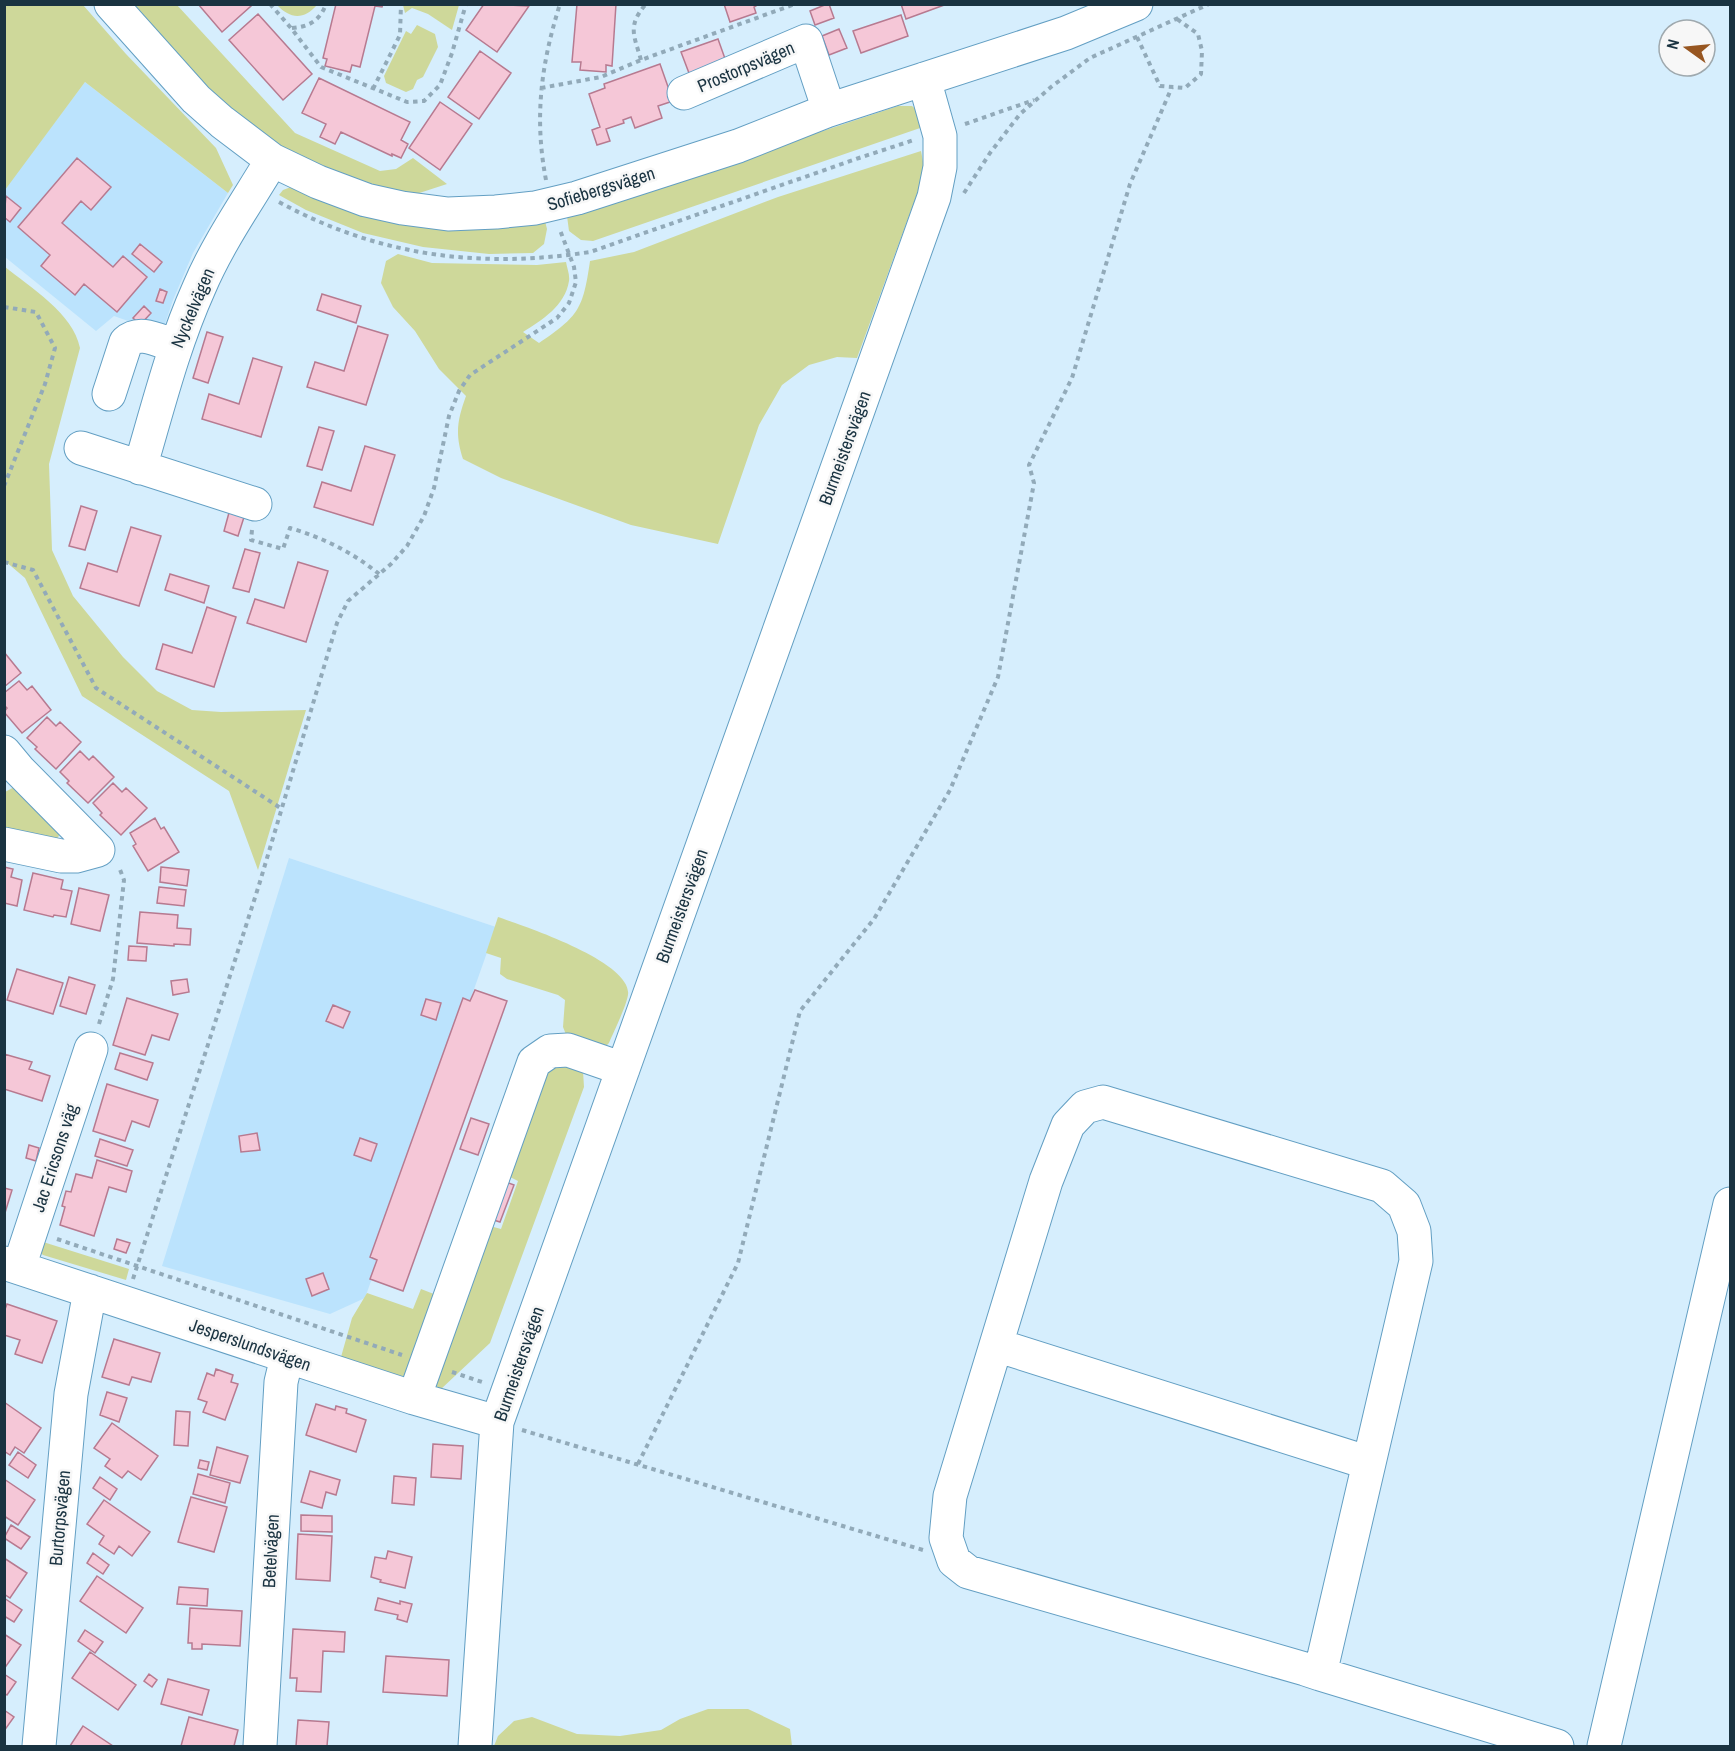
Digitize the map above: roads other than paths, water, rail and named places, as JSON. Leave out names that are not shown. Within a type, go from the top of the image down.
[{"type":"street","name":"Sofiebergsvägen","points":[[111,4],[196,99],[272,160],[318,182],[366,200],[402,208],[448,214],[535,208],[577,198],[738,146],[829,110],[1066,33],[1136,4]]},
{"type":"street","name":"Prostorpsvägen","points":[[684,93],[806,41],[829,110]]},
{"type":"street","name":"Burmeistersvägen","points":[[475,1746],[516,1424],[508,1391],[934,197],[940,167],[940,136],[924,79]]},
{"type":"street","name":"Nyckelvägen","points":[[140,468],[176,346],[199,286],[272,160]]},
{"type":"street","points":[[109,394],[126,342],[131,337],[140,335],[176,346]]},
{"type":"street","points":[[81,448],[255,504]]},
{"type":"street","points":[[4,844],[61,856],[76,856],[98,850],[9,767]]},
{"type":"street","name":"Jac Ericsons väg","points":[[12,1265],[31,1231],[91,1049]]},
{"type":"street","points":[[414,1398],[534,1062],[550,1051],[568,1050],[623,1069]]},
{"type":"street","points":[[1320,1674],[1416,1261],[1414,1231],[1404,1205],[1382,1186],[1103,1102],[1085,1107],[1068,1125],[1046,1181],[950,1496],[946,1538],[954,1560],[968,1572],[1320,1674],[1557,1746]]},
{"type":"street","points":[[1604,1746],[1731,1204]]},
{"type":"street","name":"Jesperslundsvägen","points":[[12,1265],[414,1398],[516,1424]]},
{"type":"street","name":"Burtorpsvägen","points":[[39,1746],[71,1394],[90,1291]]},
{"type":"street","points":[[996,1345],[1369,1463]]},
{"type":"street","name":"Betelvägen","points":[[260,1746],[281,1382],[287,1357]]}]
